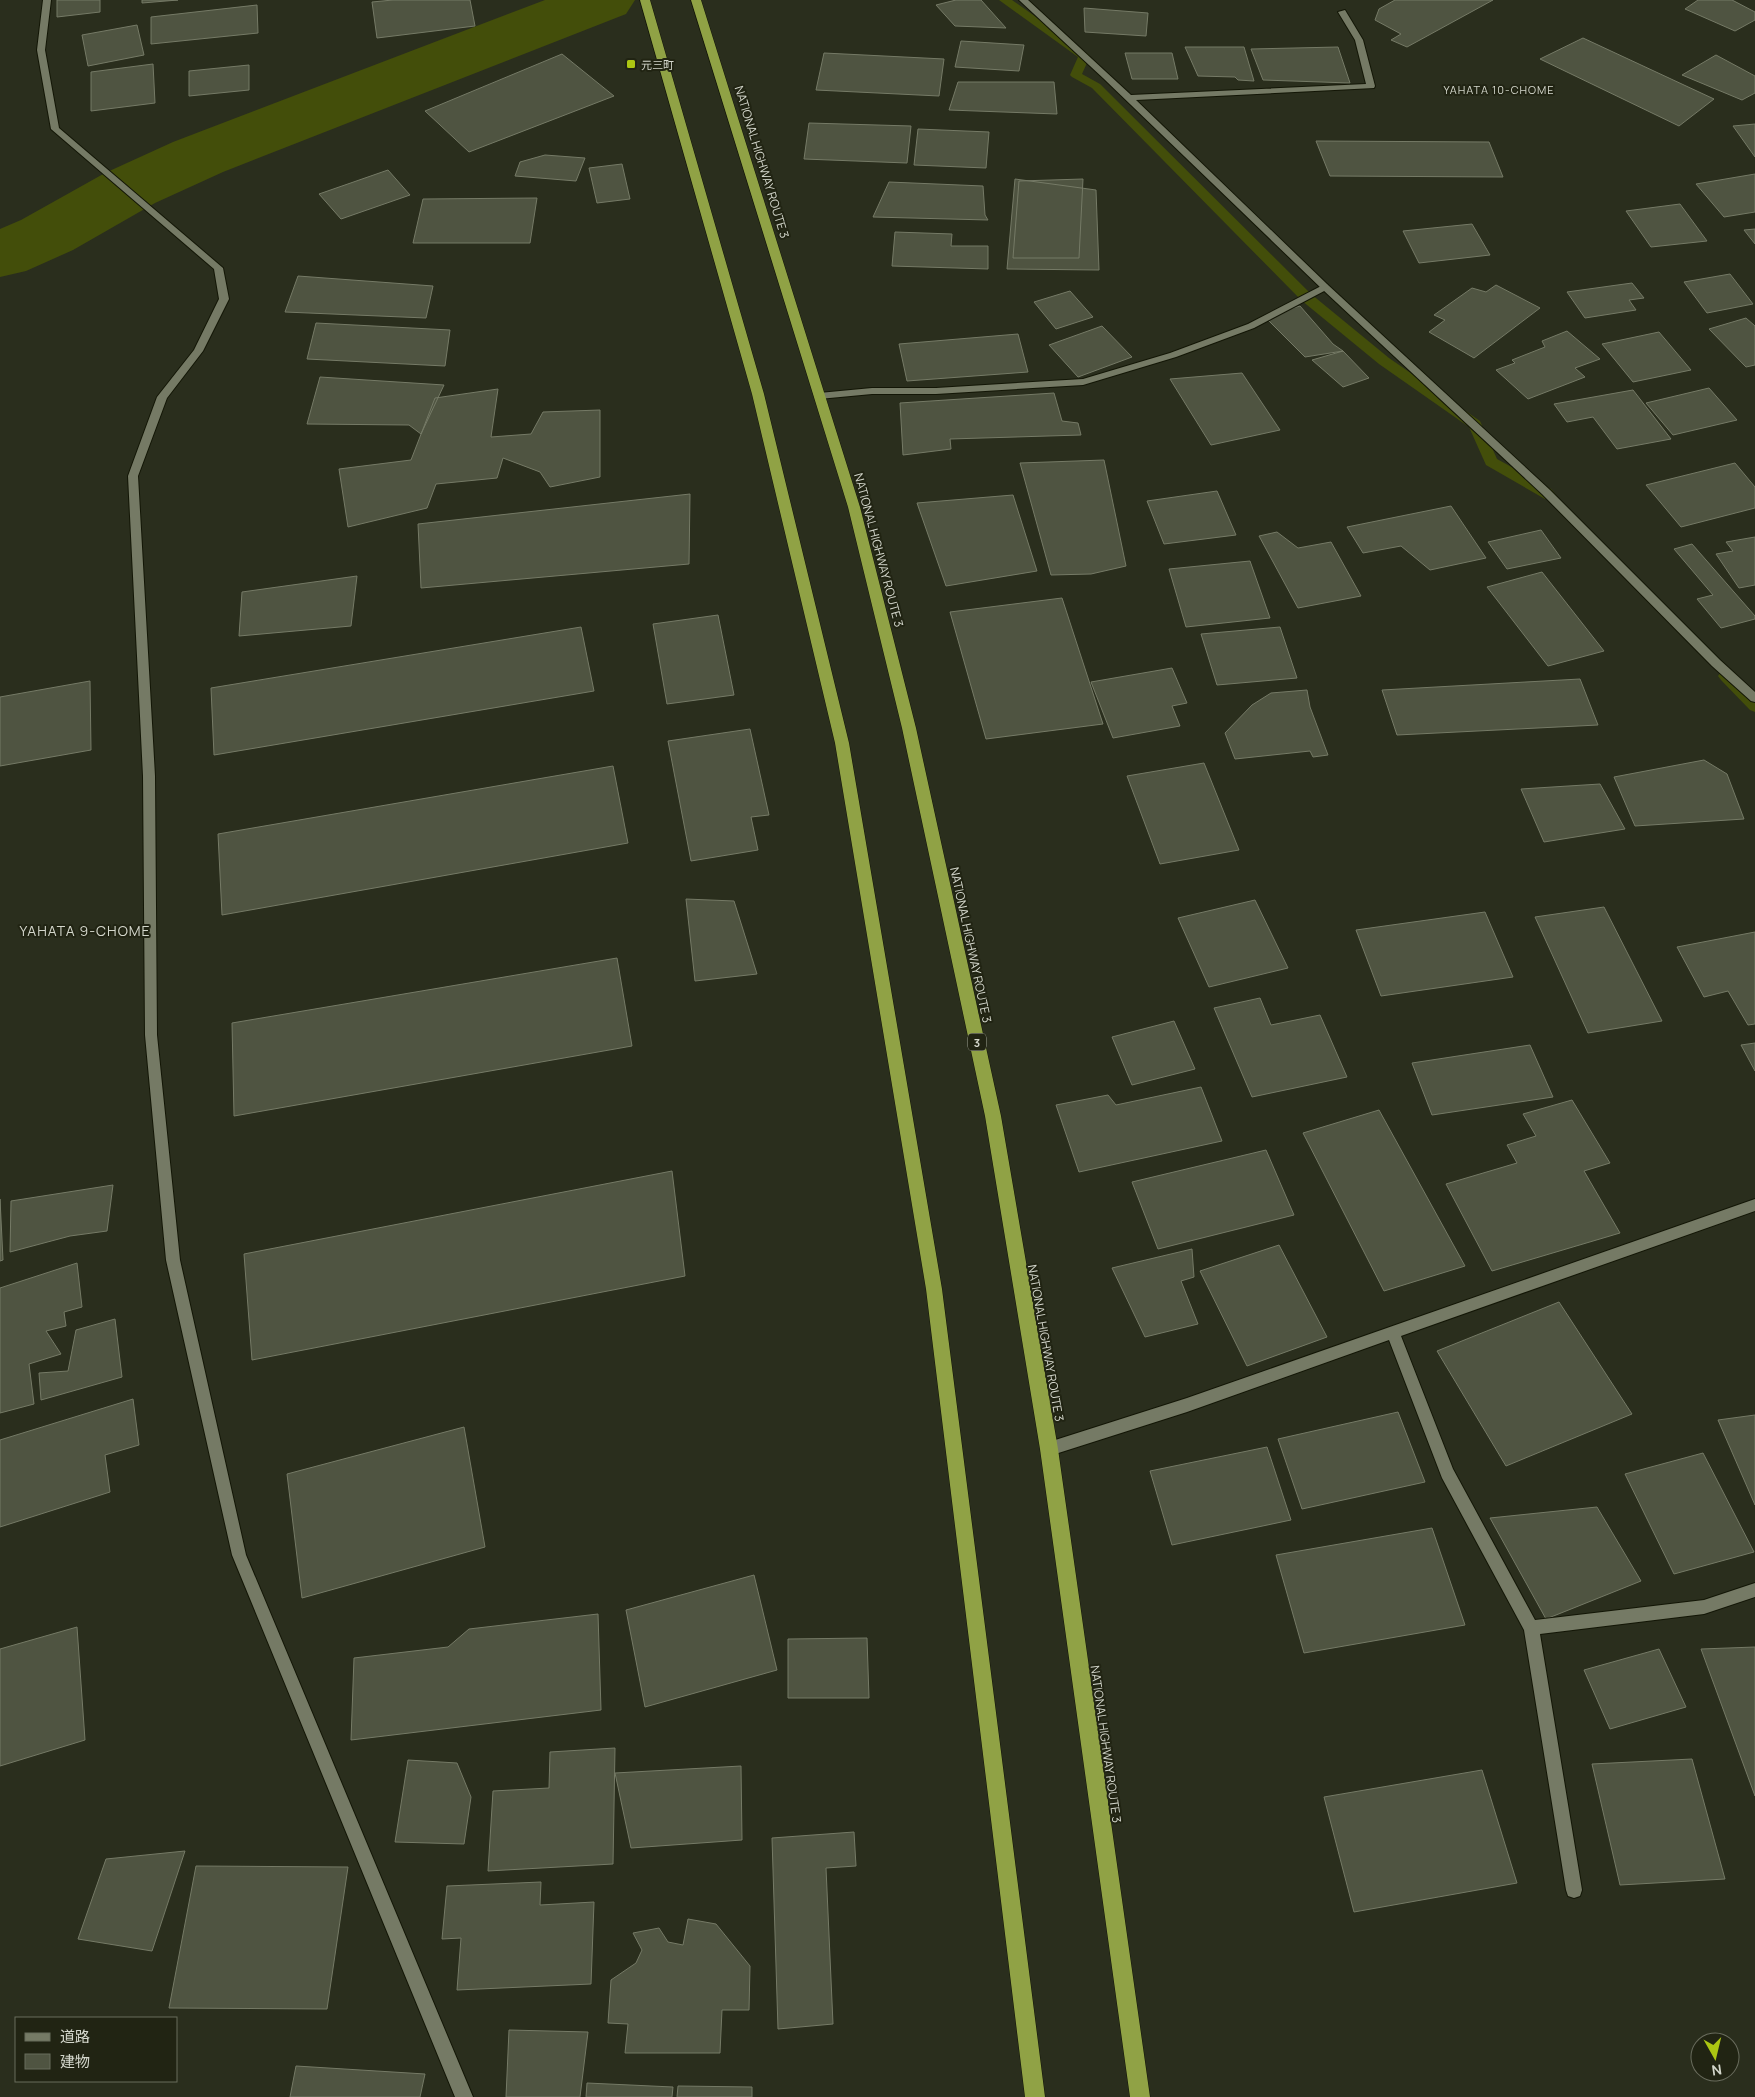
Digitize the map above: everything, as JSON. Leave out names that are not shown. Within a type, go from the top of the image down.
[{"type":"highway","points":[[645,0],[758,394],[842,743],[934,1289],[1035,2097]]},
{"type":"highway","name":"NATIONAL HIGHWAY ROUTE 3","points":[[698,6],[854,507],[909,728],[993,1116],[1049,1449],[1140,2097]]},
{"type":"street","points":[[48,0],[41,50],[55,129],[218,268],[224,299],[198,350],[162,397],[133,476],[149,776],[151,1035],[173,1260],[239,1556],[464,2097]]},
{"type":"street","points":[[1023,0],[1128,98],[1325,288],[1546,492],[1716,663],[1755,698]]},
{"type":"street","points":[[1128,98],[1372,86],[1359,40],[1342,12]]},
{"type":"street","points":[[819,396],[872,391],[936,391],[1084,382],[1173,355],[1251,326],[1325,288]]},
{"type":"street","points":[[1049,1449],[1187,1405],[1755,1205]]},
{"type":"street","points":[[1393,1332],[1447,1473],[1531,1628],[1574,1890]]},
{"type":"street","points":[[1531,1628],[1704,1607],[1755,1590]]},
{"type":"building","points":[[57,0],[100,0],[100,12],[57,17]]},
{"type":"building","points":[[142,0],[178,0],[142,3]]},
{"type":"building","points":[[393,0],[470,0],[475,26],[377,38],[372,2]]},
{"type":"building","points":[[956,0],[981,0],[1006,28],[955,26],[936,5]]},
{"type":"building","points":[[1395,0],[1493,0],[1407,47],[1391,40],[1401,34],[1375,20],[1379,9]]},
{"type":"building","points":[[1698,0],[1732,0],[1755,12],[1755,20],[1735,31],[1685,9]]},
{"type":"building","points":[[257,5],[258,33],[151,44],[151,17]]},
{"type":"building","points":[[1084,8],[1148,13],[1146,36],[1085,32]]},
{"type":"building","points":[[137,25],[144,55],[88,66],[82,35]]},
{"type":"building","points":[[1583,38],[1714,99],[1679,126],[1540,59]]},
{"type":"building","points":[[961,41],[1024,45],[1019,71],[955,67]]},
{"type":"building","points":[[1185,47],[1244,47],[1254,81],[1238,80],[1235,77],[1198,76]]},
{"type":"building","points":[[1338,47],[1350,83],[1263,80],[1251,49]]},
{"type":"building","points":[[824,53],[944,59],[939,96],[816,90]]},
{"type":"building","points":[[1125,53],[1172,53],[1178,79],[1132,79]]},
{"type":"building","points":[[562,54],[614,96],[469,152],[425,111]]},
{"type":"building","points":[[1716,55],[1755,76],[1755,93],[1742,100],[1682,75]]},
{"type":"building","points":[[153,64],[155,103],[91,111],[91,72]]},
{"type":"building","points":[[249,65],[249,90],[189,96],[189,71]]},
{"type":"building","points":[[958,82],[1054,82],[1057,114],[949,110]]},
{"type":"building","points":[[809,123],[911,126],[907,163],[804,159]]},
{"type":"building","points":[[1755,124],[1755,157],[1733,126]]},
{"type":"building","points":[[918,129],[989,132],[986,168],[914,165]]},
{"type":"building","points":[[1316,141],[1489,142],[1503,177],[1330,176]]},
{"type":"building","points":[[545,155],[585,158],[576,181],[515,176],[520,162]]},
{"type":"building","points":[[622,164],[630,199],[597,203],[589,168]]},
{"type":"building","points":[[388,170],[410,195],[341,219],[319,194]]},
{"type":"building","points":[[1755,174],[1755,212],[1724,217],[1696,184]]},
{"type":"building","points":[[1015,179],[1096,190],[1099,270],[1007,269]]},
{"type":"building","points":[[1083,179],[1079,258],[1013,258],[1019,181]]},
{"type":"building","points":[[889,182],[983,186],[985,215],[988,220],[873,217]]},
{"type":"building","points":[[537,198],[530,243],[413,243],[423,199]]},
{"type":"building","points":[[1680,204],[1707,241],[1651,247],[1626,211]]},
{"type":"building","points":[[1472,224],[1490,255],[1419,263],[1403,231]]},
{"type":"building","points":[[1755,229],[1755,244],[1744,230]]},
{"type":"building","points":[[895,232],[952,234],[951,246],[988,246],[988,269],[892,266]]},
{"type":"building","points":[[1730,274],[1753,304],[1707,313],[1684,282]]},
{"type":"building","points":[[298,276],[433,286],[426,318],[285,312]]},
{"type":"building","points":[[1632,283],[1644,298],[1629,300],[1636,310],[1585,318],[1567,292]]},
{"type":"building","points":[[1496,285],[1540,308],[1474,358],[1429,332],[1445,320],[1434,315],[1472,288],[1486,292]]},
{"type":"building","points":[[1070,291],[1093,317],[1056,329],[1034,302]]},
{"type":"building","points":[[1300,306],[1333,344],[1343,351],[1305,357],[1264,316]]},
{"type":"building","points":[[1746,318],[1755,326],[1755,365],[1746,367],[1709,329]]},
{"type":"building","points":[[316,323],[450,330],[445,366],[307,359]]},
{"type":"building","points":[[1102,326],[1132,357],[1078,377],[1049,345]]},
{"type":"building","points":[[1567,331],[1600,359],[1575,368],[1585,377],[1528,399],[1496,370],[1515,363],[1512,360],[1545,347],[1542,341]]},
{"type":"building","points":[[1659,332],[1691,370],[1633,382],[1602,344]]},
{"type":"building","points":[[1018,334],[1028,372],[907,381],[899,344]]},
{"type":"building","points":[[1343,351],[1369,378],[1343,387],[1312,360]]},
{"type":"building","points":[[1242,373],[1280,430],[1211,445],[1170,379]]},
{"type":"building","points":[[320,377],[444,385],[421,434],[409,425],[307,424]]},
{"type":"building","points":[[1709,388],[1737,420],[1673,435],[1646,403]]},
{"type":"building","points":[[498,389],[491,437],[531,434],[543,412],[600,410],[600,477],[550,487],[540,472],[503,458],[497,478],[436,484],[427,508],[348,527],[339,469],[411,460],[435,398]]},
{"type":"building","points":[[1633,390],[1671,439],[1617,449],[1593,417],[1567,422],[1554,404]]},
{"type":"building","points":[[1054,393],[1062,421],[1078,423],[1081,435],[950,439],[951,449],[903,455],[900,403]]},
{"type":"building","points":[[1104,460],[1126,566],[1091,574],[1051,575],[1020,463]]},
{"type":"building","points":[[1735,463],[1755,487],[1755,508],[1681,527],[1646,485]]},
{"type":"building","points":[[1217,491],[1236,535],[1164,544],[1147,501]]},
{"type":"building","points":[[690,494],[689,564],[421,588],[418,524]]},
{"type":"building","points":[[1013,495],[1037,571],[946,586],[917,503]]},
{"type":"building","points":[[1451,506],[1486,558],[1430,570],[1401,546],[1363,553],[1347,527]]},
{"type":"building","points":[[1541,530],[1561,558],[1507,569],[1488,542]]},
{"type":"building","points":[[1277,532],[1298,548],[1331,542],[1361,596],[1298,608],[1259,536]]},
{"type":"building","points":[[1755,537],[1755,585],[1739,588],[1716,554],[1733,551],[1726,542]]},
{"type":"building","points":[[1692,544],[1755,616],[1755,619],[1721,628],[1697,599],[1713,595],[1674,549]]},
{"type":"building","points":[[1250,561],[1270,618],[1186,627],[1169,569]]},
{"type":"building","points":[[1542,572],[1604,651],[1548,666],[1487,587]]},
{"type":"building","points":[[357,576],[351,626],[239,636],[242,592]]},
{"type":"building","points":[[1062,598],[1103,724],[986,739],[950,612]]},
{"type":"building","points":[[718,615],[734,695],[667,704],[653,624]]},
{"type":"building","points":[[581,627],[594,691],[214,755],[211,688]]},
{"type":"building","points":[[1280,627],[1297,678],[1217,685],[1201,634]]},
{"type":"building","points":[[1172,668],[1187,703],[1172,706],[1180,726],[1113,738],[1091,682]]},
{"type":"building","points":[[1580,679],[1598,725],[1397,735],[1382,690]]},
{"type":"building","points":[[90,681],[91,750],[0,766],[0,697]]},
{"type":"building","points":[[1307,690],[1310,707],[1328,755],[1313,757],[1310,751],[1235,759],[1225,733],[1252,705],[1271,693]]},
{"type":"building","points":[[750,729],[769,815],[751,817],[758,850],[691,861],[668,741]]},
{"type":"building","points":[[1704,760],[1727,774],[1744,819],[1635,826],[1614,777]]},
{"type":"building","points":[[1204,763],[1239,850],[1160,864],[1127,776]]},
{"type":"building","points":[[613,766],[628,843],[222,915],[218,834]]},
{"type":"building","points":[[1600,784],[1625,829],[1544,842],[1521,789]]},
{"type":"building","points":[[686,899],[734,901],[757,974],[695,981]]},
{"type":"building","points":[[1255,900],[1288,968],[1209,987],[1178,918]]},
{"type":"building","points":[[1604,907],[1662,1021],[1588,1033],[1535,917]]},
{"type":"building","points":[[1485,912],[1513,977],[1381,996],[1356,930]]},
{"type":"building","points":[[1755,932],[1755,1024],[1748,1025],[1728,991],[1704,997],[1677,947]]},
{"type":"building","points":[[617,958],[632,1046],[234,1116],[232,1023]]},
{"type":"building","points":[[1260,998],[1271,1025],[1320,1015],[1347,1077],[1252,1097],[1214,1008]]},
{"type":"building","points":[[1174,1021],[1195,1069],[1132,1085],[1112,1037]]},
{"type":"building","points":[[1755,1043],[1755,1071],[1741,1045]]},
{"type":"building","points":[[1530,1045],[1553,1097],[1432,1115],[1412,1063]]},
{"type":"building","points":[[1201,1087],[1222,1141],[1079,1172],[1056,1105],[1108,1095],[1116,1105]]},
{"type":"building","points":[[1572,1100],[1610,1163],[1584,1171],[1620,1233],[1492,1271],[1446,1184],[1517,1163],[1507,1145],[1536,1136],[1523,1114]]},
{"type":"building","points":[[1379,1110],[1465,1266],[1384,1291],[1303,1133]]},
{"type":"building","points":[[1266,1150],[1294,1215],[1158,1249],[1132,1182]]},
{"type":"building","points":[[672,1171],[685,1276],[252,1360],[244,1254]]},
{"type":"building","points":[[113,1185],[107,1231],[70,1236],[10,1252],[11,1201]]},
{"type":"building","points":[[0,1199],[3,1260],[0,1261]]},
{"type":"building","points":[[1279,1245],[1327,1337],[1247,1366],[1200,1271]]},
{"type":"building","points":[[1192,1249],[1194,1277],[1181,1281],[1198,1324],[1145,1337],[1112,1268]]},
{"type":"building","points":[[77,1263],[82,1307],[64,1312],[66,1326],[46,1331],[61,1354],[29,1364],[34,1404],[0,1413],[0,1288]]},
{"type":"building","points":[[1559,1302],[1632,1414],[1506,1466],[1437,1351]]},
{"type":"building","points":[[115,1319],[122,1377],[41,1400],[39,1373],[68,1371],[76,1330]]},
{"type":"building","points":[[133,1399],[139,1445],[105,1455],[110,1492],[0,1527],[0,1440]]},
{"type":"building","points":[[1398,1412],[1425,1482],[1302,1509],[1278,1439]]},
{"type":"building","points":[[1755,1415],[1755,1505],[1718,1420]]},
{"type":"building","points":[[464,1427],[485,1547],[302,1598],[287,1474]]},
{"type":"building","points":[[1267,1447],[1291,1520],[1172,1545],[1150,1471]]},
{"type":"building","points":[[1703,1453],[1754,1552],[1674,1574],[1625,1474]]},
{"type":"building","points":[[1597,1507],[1641,1581],[1546,1619],[1490,1518]]},
{"type":"building","points":[[1432,1528],[1465,1625],[1304,1653],[1276,1555]]},
{"type":"building","points":[[754,1575],[777,1670],[645,1707],[626,1610]]},
{"type":"building","points":[[598,1614],[601,1710],[351,1740],[354,1658],[448,1647],[469,1629]]},
{"type":"building","points":[[77,1627],[85,1740],[0,1766],[0,1649]]},
{"type":"building","points":[[867,1638],[869,1698],[788,1698],[788,1639]]},
{"type":"building","points":[[1755,1647],[1755,1796],[1701,1649]]},
{"type":"building","points":[[1659,1649],[1686,1707],[1610,1729],[1584,1670]]},
{"type":"building","points":[[615,1748],[613,1864],[488,1871],[493,1791],[549,1788],[550,1752]]},
{"type":"building","points":[[1692,1759],[1725,1879],[1620,1885],[1592,1764]]},
{"type":"building","points":[[408,1760],[457,1763],[471,1797],[464,1844],[395,1842]]},
{"type":"building","points":[[741,1766],[742,1840],[631,1848],[615,1773]]},
{"type":"building","points":[[1482,1770],[1517,1883],[1354,1912],[1324,1797]]},
{"type":"building","points":[[854,1832],[856,1866],[826,1868],[833,2024],[778,2029],[772,1838]]},
{"type":"building","points":[[185,1851],[152,1951],[78,1939],[106,1859]]},
{"type":"building","points":[[196,1866],[348,1867],[327,2009],[169,2008]]},
{"type":"building","points":[[541,1882],[540,1905],[594,1902],[591,1984],[457,1990],[461,1938],[442,1939],[447,1886]]},
{"type":"building","points":[[688,1919],[716,1924],[750,1966],[749,2010],[722,2010],[720,2053],[625,2053],[628,2024],[608,2023],[611,1980],[636,1963],[642,1950],[633,1933],[659,1928],[668,1942],[683,1945]]},
{"type":"building","points":[[509,2030],[588,2032],[580,2097],[506,2097]]},
{"type":"building","points":[[296,2066],[425,2074],[420,2097],[290,2097]]},
{"type":"building","points":[[587,2083],[673,2087],[672,2097],[586,2097]]},
{"type":"building","points":[[678,2086],[752,2087],[752,2097],[677,2097]]},
{"type":"waterway","points":[[0,255],[47,235],[130,188],[198,157],[603,0]]},
{"type":"waterway","points":[[1005,0],[1084,56],[1076,75],[1096,86],[1306,297],[1384,361],[1475,424],[1491,462],[1550,496]]},
{"type":"waterway","points":[[1726,676],[1755,706]]},
{"type":"place","name":"元三町","points":[[631,64]]},
{"type":"district","name":"YAHATA 10-CHOME","points":[[1499,89]]},
{"type":"district","name":"YAHATA 9-CHOME","points":[[85,930]]}]
